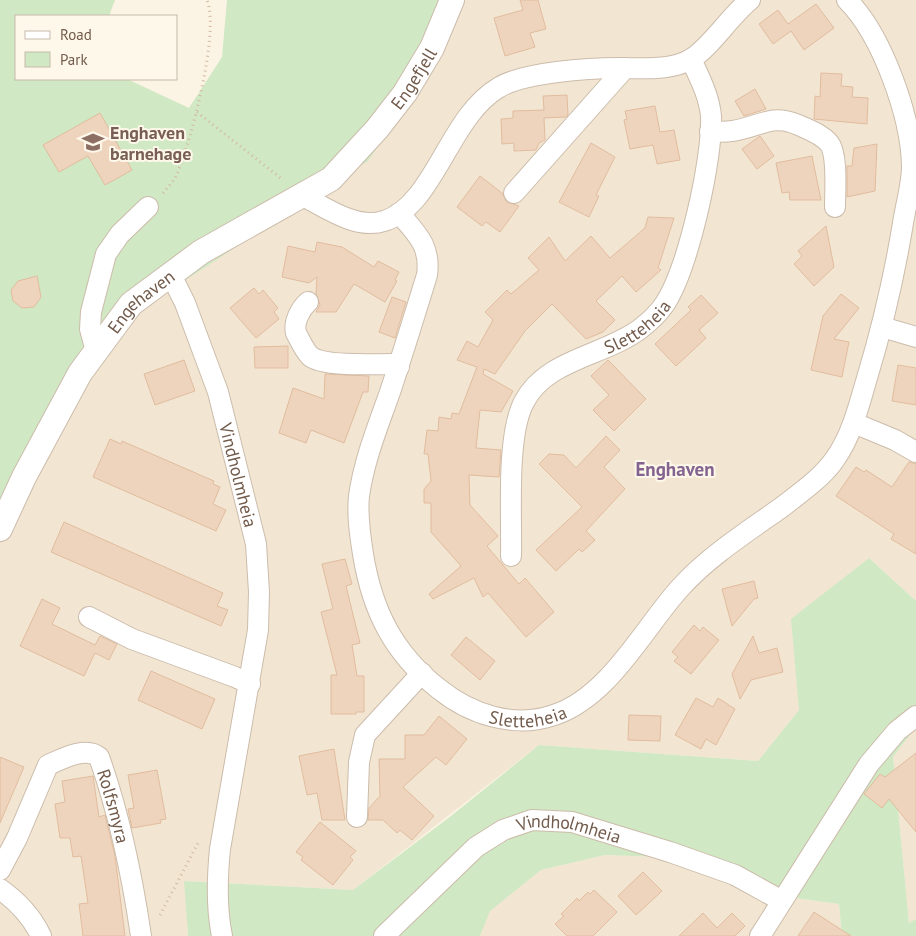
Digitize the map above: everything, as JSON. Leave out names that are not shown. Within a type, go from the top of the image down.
[{"type":"street","name":"Engefjell","points":[[359,149],[405,93],[432,48],[452,0]]},
{"type":"street","points":[[303,196],[351,220],[366,223],[384,222],[399,213],[418,196],[468,114],[498,87],[512,81],[537,76],[625,68],[669,67],[691,59],[703,49],[732,6],[750,0]]},
{"type":"street","name":"Sletteheia","points":[[399,213],[423,244],[429,259],[428,275],[368,457],[359,498],[359,530],[368,586],[378,616],[396,643],[422,673],[454,701],[479,714],[515,720],[551,717],[570,708],[596,689],[620,664],[680,587],[710,559],[812,483],[835,460],[854,423],[892,291],[912,169],[909,133],[897,92],[868,26],[847,0]]},
{"type":"street","name":"Sletteheia","points":[[511,556],[513,440],[517,418],[524,402],[535,386],[550,374],[638,330],[656,316],[665,304],[680,274],[705,176],[711,116],[707,94],[691,59]]},
{"type":"street","points":[[514,193],[625,68]]},
{"type":"street","points":[[710,131],[743,131],[767,122],[782,120],[792,122],[819,135],[829,143],[833,152],[835,207]]},
{"type":"street","name":"Engehaven","points":[[0,529],[29,468],[80,374],[131,304],[201,252],[331,180],[359,149]]},
{"type":"street","points":[[98,347],[94,344],[92,336],[91,312],[106,254],[120,234],[148,207]]},
{"type":"street","name":"Vindholmheia","points":[[170,274],[185,303],[218,392],[256,544],[259,592],[258,620],[250,684],[220,850],[217,880],[218,918],[222,936]]},
{"type":"street","points":[[308,302],[301,308],[295,330],[302,345],[311,357],[328,362],[391,364],[398,367]]},
{"type":"street","points":[[882,327],[916,337]]},
{"type":"street","points":[[854,423],[895,440],[916,452]]},
{"type":"street","points":[[89,617],[132,639],[235,676],[250,684]]},
{"type":"street","points":[[357,817],[358,762],[365,735],[422,673]]},
{"type":"street","points":[[760,936],[869,764],[897,731],[916,716]]},
{"type":"street","name":"Rolfsmyra","points":[[0,870],[17,838],[48,765],[78,753],[94,754],[99,757],[114,799],[131,870],[142,936]]},
{"type":"street","name":"Vindholmheia","points":[[384,936],[476,847],[503,830],[532,820],[572,822],[670,852],[734,875],[782,901]]},
{"type":"street","points":[[0,889],[14,900],[37,926],[42,936]]},
{"type":"path","points":[[148,207],[176,176],[197,112],[211,20],[207,0]]},
{"type":"path","points":[[197,112],[303,196]]},
{"type":"path","points":[[158,920],[200,840]]},
{"type":"shaded area","points":[[457,0],[916,0],[916,601],[869,558],[792,619],[799,710],[758,761],[539,745],[353,890],[185,881],[188,936],[0,936],[0,530],[82,364]]},
{"type":"shaded area","points":[[916,727],[916,919],[909,924],[893,757]]},
{"type":"shaded area","points":[[605,855],[688,858],[743,891],[839,904],[842,936],[480,936],[489,911],[541,870]]},
{"type":"green space","points":[[0,0],[115,0],[109,15],[15,15],[15,80],[129,80],[189,108],[222,57],[227,0],[457,0],[428,73],[368,161],[129,317],[82,364],[0,530]]},
{"type":"green space","points":[[869,558],[916,601],[916,727],[893,757],[909,923],[916,919],[916,936],[842,936],[839,904],[743,891],[688,858],[605,855],[541,870],[490,911],[480,936],[188,936],[184,881],[353,890],[451,816],[539,745],[758,761],[799,710],[791,619]]},
{"type":"building","points":[[520,0],[538,0],[546,29],[530,33],[535,47],[505,56],[494,18],[523,10]]},
{"type":"building","points":[[816,4],[834,28],[804,50],[791,31],[773,44],[759,24],[778,10],[788,24]]},
{"type":"building","points":[[821,73],[842,74],[841,86],[853,87],[852,97],[868,98],[867,124],[814,119],[815,96],[820,97]]},
{"type":"building","points":[[755,89],[766,109],[744,116],[735,101]]},
{"type":"building","points":[[567,95],[568,115],[566,117],[544,118],[545,140],[539,143],[536,150],[514,151],[514,143],[502,144],[501,119],[513,118],[513,111],[544,110],[543,96]]},
{"type":"building","points":[[655,106],[660,132],[674,130],[680,160],[657,164],[653,145],[630,149],[624,120],[627,119],[625,111]]},
{"type":"building","points":[[100,113],[132,170],[105,185],[88,156],[59,172],[43,145]]},
{"type":"building","points":[[760,136],[774,156],[757,169],[742,149]]},
{"type":"building","points":[[591,143],[615,157],[596,195],[599,196],[589,217],[559,202]]},
{"type":"building","points":[[877,144],[875,191],[847,197],[847,166],[852,166],[854,148]]},
{"type":"building","points":[[812,156],[821,200],[790,200],[789,192],[782,193],[776,163]]},
{"type":"building","points":[[480,176],[502,193],[507,202],[519,206],[500,232],[486,222],[482,226],[457,207]]},
{"type":"building","points":[[648,217],[674,218],[658,268],[661,270],[636,292],[622,276],[596,301],[615,320],[603,332],[586,339],[552,304],[525,331],[495,374],[484,369],[483,374],[513,391],[501,412],[480,410],[476,448],[501,450],[499,477],[469,475],[470,505],[498,536],[487,546],[519,584],[525,578],[554,612],[526,637],[488,593],[483,597],[474,578],[433,599],[429,594],[461,566],[431,532],[431,503],[424,503],[424,489],[431,481],[428,454],[424,454],[427,430],[438,431],[439,417],[451,419],[452,413],[459,414],[477,367],[457,360],[467,341],[478,347],[493,320],[485,312],[507,290],[511,294],[539,270],[528,258],[549,237],[565,261],[591,236],[610,258],[645,228]]},
{"type":"building","points":[[826,226],[834,267],[814,286],[794,264],[802,256],[798,251]]},
{"type":"building","points":[[317,242],[342,247],[374,267],[378,261],[399,272],[395,280],[397,281],[385,302],[354,284],[336,312],[316,312],[320,305],[316,293],[317,277],[309,283],[282,277],[288,246],[315,252]]},
{"type":"building","points":[[37,276],[41,297],[34,307],[22,308],[13,301],[11,290],[18,281]]},
{"type":"building","points":[[254,288],[259,294],[263,290],[278,308],[274,312],[279,319],[256,338],[230,308]]},
{"type":"building","points":[[841,294],[859,308],[834,339],[849,342],[842,377],[811,370],[823,316]]},
{"type":"building","points":[[701,295],[718,313],[699,330],[706,338],[676,366],[655,344],[691,310],[688,307]]},
{"type":"building","points":[[392,297],[406,302],[395,338],[379,332]]},
{"type":"building","points":[[288,346],[288,368],[255,368],[254,347]]},
{"type":"building","points":[[184,360],[195,391],[155,405],[144,374]]},
{"type":"building","points":[[608,360],[646,399],[614,431],[593,410],[609,395],[591,376]]},
{"type":"building","points":[[898,365],[916,368],[916,405],[892,401]]},
{"type":"building","points":[[325,374],[369,376],[368,392],[363,392],[344,443],[311,430],[306,443],[279,433],[293,388],[324,399]]},
{"type":"building","points":[[606,436],[620,450],[604,467],[625,489],[586,531],[595,540],[582,552],[579,549],[556,571],[536,550],[582,507],[539,464],[549,454],[564,455],[576,468]]},
{"type":"building","points":[[110,439],[121,444],[122,441],[214,481],[213,484],[220,487],[213,504],[226,510],[216,531],[93,477]]},
{"type":"building","points":[[909,462],[916,464],[916,554],[891,539],[894,534],[836,496],[856,467],[864,472],[866,470],[892,487]]},
{"type":"building","points":[[64,522],[223,593],[217,606],[228,610],[221,626],[51,552]]},
{"type":"building","points":[[345,559],[352,584],[346,586],[360,643],[352,645],[357,676],[364,676],[364,712],[356,712],[356,714],[331,714],[331,675],[337,675],[321,612],[333,609],[322,564]]},
{"type":"building","points":[[754,581],[758,598],[754,599],[732,626],[722,589]]},
{"type":"building","points":[[42,599],[60,608],[52,624],[95,645],[100,636],[117,644],[109,660],[95,653],[84,676],[20,646]]},
{"type":"building","points":[[694,625],[700,631],[703,627],[719,640],[691,674],[674,661],[678,657],[672,652]]},
{"type":"building","points":[[753,636],[759,653],[777,648],[783,672],[751,680],[740,699],[732,674]]},
{"type":"building","points":[[466,637],[495,661],[480,680],[451,655]]},
{"type":"building","points":[[151,671],[215,699],[202,729],[138,700]]},
{"type":"building","points":[[696,698],[713,707],[718,698],[735,709],[716,745],[706,739],[701,749],[675,735]]},
{"type":"building","points":[[629,715],[661,716],[660,741],[628,740]]},
{"type":"building","points":[[439,716],[467,739],[446,765],[436,757],[403,787],[434,816],[412,840],[400,830],[397,833],[383,820],[368,820],[369,808],[380,796],[379,759],[405,759],[405,735],[424,735]]},
{"type":"building","points":[[334,749],[345,820],[322,820],[317,793],[307,795],[299,756]]},
{"type":"building","points":[[916,753],[916,832],[889,799],[882,808],[864,794],[880,774],[885,777]]},
{"type":"building","points":[[0,757],[24,767],[0,823]]},
{"type":"building","points":[[157,770],[166,819],[160,820],[161,823],[132,828],[128,809],[134,808],[128,775]]},
{"type":"building","points":[[93,776],[99,817],[105,815],[115,856],[125,936],[83,936],[79,904],[88,903],[81,856],[73,857],[70,838],[60,838],[55,804],[65,802],[62,781]]},
{"type":"building","points":[[320,822],[356,851],[350,857],[353,860],[333,885],[301,860],[303,857],[296,852]]},
{"type":"building","points":[[643,872],[662,891],[636,915],[618,896]]},
{"type":"building","points":[[594,890],[617,912],[593,936],[567,936],[555,924],[564,916],[561,914],[577,898],[579,901],[588,892],[590,894]]},
{"type":"building","points":[[814,912],[851,936],[798,936]]},
{"type":"building","points":[[703,913],[717,928],[732,913],[745,926],[735,936],[679,936]]},
{"type":"place","name":"Enghaven barnehage","points":[[93,142]]},
{"type":"district","name":"Enghaven","points":[[675,469]]}]
